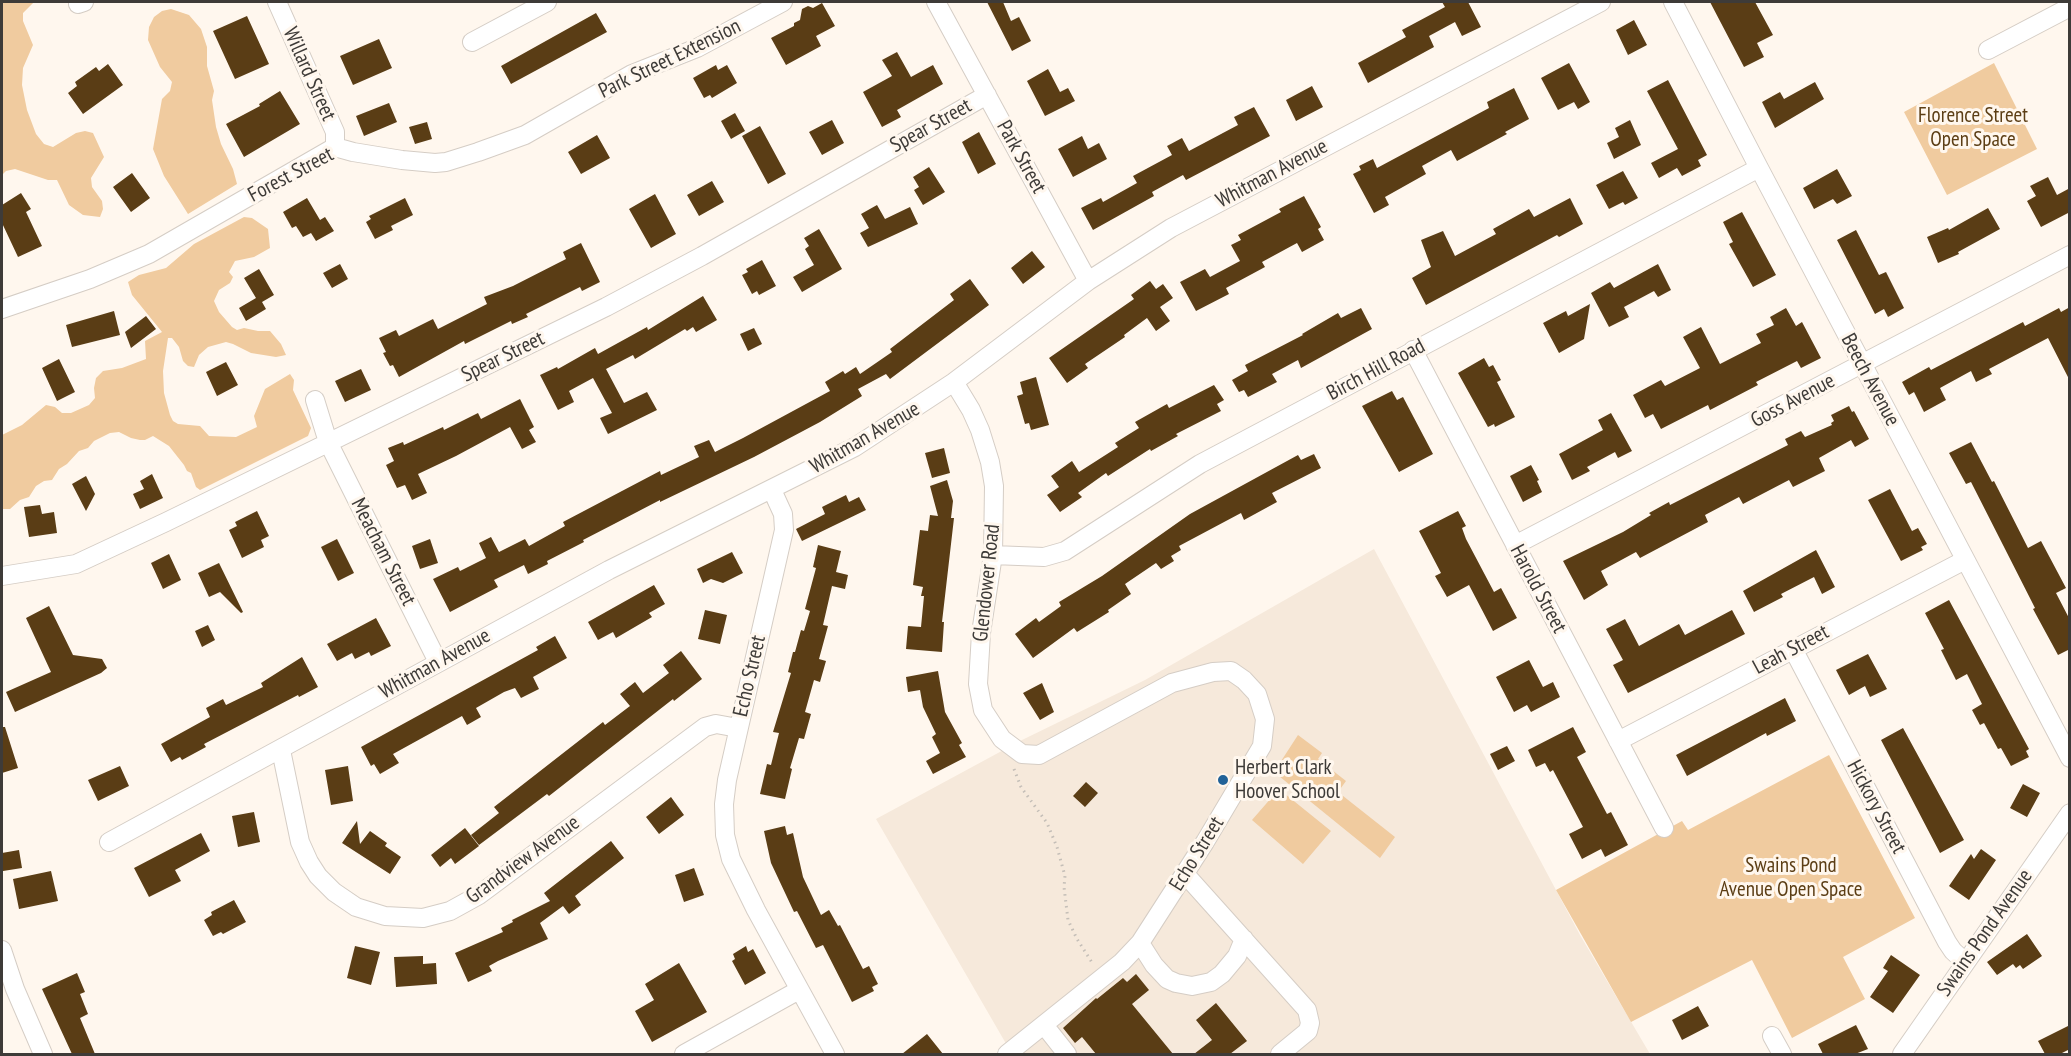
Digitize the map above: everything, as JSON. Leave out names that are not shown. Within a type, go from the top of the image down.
[{"type":"street","name":"Willard Street","points":[[277,2],[335,132],[335,147]]},
{"type":"street","points":[[472,42],[547,2]]},
{"type":"street","name":"Park Street Extension","points":[[588,99],[632,75],[715,39],[783,2]]},
{"type":"street","name":"Park Street","points":[[936,2],[1088,281]]},
{"type":"street","name":"Whitman Avenue","points":[[109,842],[644,552],[772,490],[880,432],[954,382],[1088,281],[1175,225],[1601,2]]},
{"type":"street","name":"Beech Avenue","points":[[1673,2],[2070,758]]},
{"type":"street","points":[[1988,50],[2070,7]]},
{"type":"street","name":"Spear Street","points":[[2,576],[62,567],[86,560],[606,307],[702,256],[987,95]]},
{"type":"street","name":"Forest Street","points":[[2,309],[90,279],[149,254],[335,147],[402,160],[446,162],[525,135],[588,99]]},
{"type":"street","name":"Birch Hill Road","points":[[993,555],[1044,556],[1065,551],[1156,490],[1200,464],[1759,168]]},
{"type":"street","name":"Goss Avenue","points":[[1515,545],[2070,255]]},
{"type":"street","name":"Harold Street","points":[[1413,350],[1664,828]]},
{"type":"street","name":"Glendower Road","points":[[954,382],[975,419],[990,462],[995,508],[993,555],[981,633],[979,691],[984,710],[995,731],[1008,746]]},
{"type":"street","name":"Meacham Street","points":[[315,400],[328,442],[438,662]]},
{"type":"street","name":"Echo Street","points":[[772,490],[783,514],[783,530],[738,728],[724,804],[727,842],[735,868],[835,1054]]},
{"type":"street","name":"Leah Street","points":[[1618,741],[1965,560]]},
{"type":"street","name":"Hickory Street","points":[[1793,650],[1947,942],[1965,962]]},
{"type":"street","name":"Echo Street","points":[[1006,1054],[1026,1049],[1044,1025],[1140,943],[1185,874],[1262,746],[1265,719],[1262,703],[1252,687],[1239,675],[1231,671],[1213,672],[1172,683],[1039,755],[1022,754],[1008,746]]},
{"type":"street","name":"Grandview Avenue","points":[[281,750],[300,842],[318,876],[334,892],[356,907],[385,916],[423,918],[450,911],[478,895],[703,728],[713,724],[738,728]]},
{"type":"street","name":"Swains Pond Avenue","points":[[1902,1054],[2070,813]]},
{"type":"street","points":[[1185,874],[1302,1004],[1310,1016],[1308,1031],[1280,1054]]},
{"type":"street","points":[[1140,943],[1154,965],[1167,979],[1192,986],[1211,982],[1222,974],[1237,956],[1244,939]]},
{"type":"street","points":[[2,950],[15,989],[44,1054]]},
{"type":"street","points":[[684,1054],[799,990]]},
{"type":"street","points":[[1044,1025],[1068,1054]]},
{"type":"street","points":[[1772,1036],[1782,1054]]},
{"type":"path","points":[[1008,746],[1009,759],[1021,787],[1047,823],[1058,847],[1065,876],[1068,920],[1090,961],[1104,976]]},
{"type":"shaded area","name":"Herbert Clark Hoover School","points":[[1374,549],[1580,935],[1650,1054],[1012,1054],[876,819],[1022,740],[1145,680]]},
{"type":"green space","points":[[2,2],[34,2],[23,13],[23,21],[33,45],[23,68],[22,85],[27,110],[36,134],[44,144],[53,147],[76,133],[85,131],[93,133],[104,157],[91,178],[92,187],[102,201],[103,209],[100,217],[83,215],[69,205],[57,180],[48,180],[15,169],[6,171],[2,175]]},
{"type":"green space","points":[[171,9],[189,15],[201,29],[207,47],[207,66],[214,91],[212,100],[216,127],[237,184],[188,214],[164,176],[153,149],[162,99],[170,91],[172,82],[160,67],[148,40],[149,27],[154,17],[162,11]]},
{"type":"green space","name":"Florence Street Open Space","points":[[1994,63],[2037,149],[1947,195],[1904,112]]},
{"type":"green space","points":[[244,217],[252,218],[268,229],[270,248],[254,257],[235,261],[229,272],[233,277],[230,283],[219,290],[214,301],[219,312],[232,327],[237,330],[244,328],[270,331],[281,344],[286,355],[276,357],[251,353],[226,342],[208,347],[199,355],[194,367],[188,366],[183,361],[179,347],[172,338],[168,338],[163,371],[164,393],[170,415],[178,424],[200,426],[209,436],[236,437],[257,427],[254,416],[265,389],[290,374],[294,380],[293,390],[311,428],[308,436],[200,490],[196,487],[191,473],[187,471],[169,446],[153,436],[140,440],[119,432],[110,433],[94,441],[88,448],[79,451],[59,469],[52,480],[44,481],[36,486],[29,497],[20,500],[10,509],[2,509],[2,435],[22,425],[46,405],[55,407],[62,413],[71,413],[89,405],[95,398],[96,378],[103,371],[122,368],[146,359],[145,341],[162,332],[132,295],[128,282],[139,275],[166,268],[194,244]]},
{"type":"green space","points":[[1298,735],[1322,753],[1318,759],[1346,781],[1338,792],[1395,837],[1380,858],[1274,772]]},
{"type":"green space","name":"Swains Pond Avenue Open Space","points":[[1829,755],[1915,918],[1843,957],[1865,999],[1792,1038],[1752,960],[1631,1022],[1556,890],[1682,821],[1688,830]]},
{"type":"green space","points":[[1279,789],[1331,831],[1303,864],[1252,820]]},
{"type":"building","points":[[987,2],[1003,2],[1011,21],[1019,17],[1031,41],[1012,51]]},
{"type":"building","points":[[1442,2],[1468,2],[1481,27],[1462,36],[1455,22],[1429,36],[1434,47],[1368,83],[1358,63],[1406,37],[1402,30],[1445,7]]},
{"type":"building","points":[[1710,2],[1755,2],[1773,35],[1757,43],[1764,57],[1744,67]]},
{"type":"building","points":[[822,3],[835,26],[816,36],[821,46],[786,65],[771,38],[794,26],[794,23],[800,20],[802,9],[808,6],[813,8]]},
{"type":"building","points":[[596,13],[607,32],[511,84],[501,66]]},
{"type":"building","points":[[247,16],[269,64],[235,79],[213,31]]},
{"type":"building","points":[[1634,20],[1647,45],[1628,55],[1616,30]]},
{"type":"building","points":[[379,39],[392,68],[353,85],[340,56]]},
{"type":"building","points":[[897,52],[911,77],[933,65],[943,84],[897,110],[901,117],[882,127],[863,92],[892,76],[882,60]]},
{"type":"building","points":[[1569,63],[1590,102],[1578,109],[1574,102],[1558,110],[1541,78]]},
{"type":"building","points":[[108,64],[123,85],[83,114],[68,93],[77,86],[75,82],[96,67],[99,71]]},
{"type":"building","points":[[716,65],[718,70],[727,65],[737,83],[712,98],[710,95],[704,98],[693,78]]},
{"type":"building","points":[[1048,69],[1060,92],[1068,88],[1075,101],[1045,116],[1027,81]]},
{"type":"building","points":[[1668,80],[1707,155],[1698,160],[1701,166],[1682,176],[1677,168],[1659,178],[1651,163],[1678,149],[1647,91]]},
{"type":"building","points":[[1815,82],[1824,99],[1775,128],[1762,102],[1780,92],[1784,99]]},
{"type":"building","points":[[1312,86],[1323,107],[1296,121],[1286,100]]},
{"type":"building","points":[[1514,88],[1529,119],[1505,132],[1507,134],[1457,161],[1451,150],[1422,166],[1426,174],[1385,197],[1389,205],[1374,213],[1353,174],[1361,170],[1359,166],[1373,159],[1377,168],[1489,108],[1487,102]]},
{"type":"building","points":[[280,91],[300,124],[244,157],[226,124],[260,106],[259,104]]},
{"type":"building","points":[[389,103],[397,122],[364,136],[356,116]]},
{"type":"building","points":[[1254,107],[1270,136],[1186,180],[1183,175],[1152,192],[1154,196],[1093,230],[1081,208],[1101,198],[1103,202],[1137,183],[1133,176],[1172,155],[1167,146],[1182,138],[1189,151],[1238,125],[1234,117]]},
{"type":"building","points":[[735,113],[745,131],[731,139],[721,121]]},
{"type":"building","points":[[832,120],[844,143],[822,155],[809,132]]},
{"type":"building","points":[[1630,120],[1641,145],[1614,159],[1607,143],[1619,137],[1615,128]]},
{"type":"building","points":[[427,122],[432,139],[415,144],[409,127]]},
{"type":"building","points":[[760,126],[786,174],[768,184],[742,136]]},
{"type":"building","points":[[979,132],[996,164],[978,174],[962,142]]},
{"type":"building","points":[[597,135],[610,158],[581,174],[568,152]]},
{"type":"building","points":[[1082,136],[1088,149],[1099,143],[1107,159],[1073,177],[1058,149]]},
{"type":"building","points":[[929,167],[945,192],[923,205],[914,190],[919,187],[913,177]]},
{"type":"building","points":[[1837,169],[1852,196],[1837,204],[1833,199],[1814,209],[1803,188]]},
{"type":"building","points":[[1623,171],[1638,198],[1625,205],[1623,202],[1609,209],[1596,185]]},
{"type":"building","points":[[132,173],[150,198],[131,212],[113,187]]},
{"type":"building","points":[[2048,177],[2057,195],[2070,188],[2070,212],[2041,227],[2027,201],[2036,196],[2030,186]]},
{"type":"building","points":[[712,181],[724,202],[699,216],[687,195]]},
{"type":"building","points":[[21,193],[31,209],[26,212],[42,246],[18,257],[2,223],[2,205]]},
{"type":"building","points":[[655,194],[676,234],[651,248],[629,209]]},
{"type":"building","points":[[1304,196],[1321,227],[1318,229],[1324,240],[1302,252],[1297,243],[1262,262],[1265,267],[1226,288],[1229,294],[1196,311],[1180,282],[1205,269],[1210,277],[1240,261],[1231,245],[1241,240],[1238,235],[1281,212],[1279,209]]},
{"type":"building","points":[[307,198],[320,220],[325,217],[334,231],[316,241],[311,233],[303,237],[296,226],[292,228],[283,212]]},
{"type":"building","points":[[405,198],[413,215],[391,226],[393,230],[375,239],[366,222],[371,219],[369,216]]},
{"type":"building","points":[[1570,198],[1583,224],[1559,237],[1557,235],[1426,305],[1412,278],[1431,267],[1421,240],[1443,231],[1455,256],[1496,234],[1493,229],[1529,209],[1534,217]]},
{"type":"building","points":[[877,205],[885,219],[910,207],[918,224],[868,247],[860,233],[869,228],[861,214]]},
{"type":"building","points":[[1988,208],[2000,229],[1958,252],[1959,254],[1938,263],[1927,237],[1948,228],[1949,230]]},
{"type":"building","points":[[1742,212],[1776,275],[1753,287],[1729,244],[1733,242],[1723,222]]},
{"type":"building","points":[[819,229],[842,269],[802,292],[793,277],[814,265],[805,249],[809,246],[804,238]]},
{"type":"building","points":[[1856,230],[1879,275],[1886,272],[1904,308],[1888,317],[1884,309],[1875,314],[1837,240]]},
{"type":"building","points":[[581,243],[600,282],[582,291],[580,287],[526,314],[528,317],[512,324],[511,321],[465,344],[464,341],[399,377],[393,365],[390,366],[379,338],[396,330],[399,336],[433,319],[438,329],[487,304],[484,297],[513,286],[566,259],[563,252]]},
{"type":"building","points":[[1032,251],[1045,267],[1023,284],[1011,268]]},
{"type":"building","points":[[762,260],[776,286],[759,295],[757,291],[752,294],[742,275],[748,272],[746,269]]},
{"type":"building","points":[[340,264],[348,279],[332,288],[323,273]]},
{"type":"building","points":[[1658,264],[1671,290],[1658,297],[1654,291],[1624,307],[1629,317],[1609,327],[1591,293],[1610,282],[1614,288]]},
{"type":"building","points":[[259,269],[274,295],[262,302],[266,309],[246,321],[239,308],[256,298],[244,278]]},
{"type":"building","points":[[970,279],[989,305],[890,379],[886,374],[858,389],[862,396],[820,422],[754,457],[660,502],[660,500],[583,540],[584,542],[547,561],[548,564],[528,574],[524,565],[494,580],[498,587],[450,612],[433,579],[458,567],[460,571],[486,558],[479,543],[491,537],[499,552],[525,539],[529,546],[565,526],[563,522],[660,471],[661,475],[699,457],[694,446],[709,440],[715,452],[743,438],[830,391],[825,382],[843,371],[845,374],[856,367],[860,374],[892,352],[890,349],[954,300],[950,294]]},
{"type":"building","points":[[1150,281],[1156,289],[1163,284],[1173,298],[1160,307],[1170,321],[1156,331],[1147,318],[1124,335],[1125,337],[1085,364],[1088,368],[1067,383],[1049,358],[1134,299],[1131,295]]},
{"type":"building","points":[[703,296],[717,320],[696,332],[693,327],[687,331],[685,329],[635,359],[633,355],[606,369],[624,403],[647,392],[657,410],[608,434],[600,418],[612,413],[593,378],[569,391],[574,402],[558,410],[540,375],[557,367],[558,369],[595,348],[598,354],[647,327],[648,330]]},
{"type":"building","points":[[1590,304],[1584,339],[1559,353],[1543,323],[1566,311],[1568,316]]},
{"type":"building","points":[[2070,307],[2070,381],[2048,338],[1989,369],[1992,374],[1976,382],[1971,371],[1940,388],[1946,400],[1924,412],[1914,392],[1909,395],[1902,382],[1929,367],[1931,370],[2023,322],[2025,326],[2059,308],[2061,312]]},
{"type":"building","points":[[1361,308],[1372,329],[1301,368],[1298,360],[1272,374],[1277,382],[1248,397],[1244,390],[1239,392],[1232,380],[1248,371],[1245,365],[1303,335],[1338,313],[1341,318]]},
{"type":"building","points":[[1786,308],[1796,326],[1802,322],[1821,358],[1801,368],[1797,361],[1756,382],[1758,385],[1710,410],[1708,405],[1661,429],[1653,414],[1645,418],[1633,395],[1661,380],[1665,386],[1700,368],[1683,337],[1701,327],[1720,364],[1761,343],[1756,334],[1774,325],[1770,317]]},
{"type":"building","points":[[114,311],[120,335],[72,347],[66,325]]},
{"type":"building","points":[[146,316],[156,329],[131,348],[125,332]]},
{"type":"building","points":[[754,328],[762,344],[748,351],[740,334]]},
{"type":"building","points":[[1484,358],[1489,367],[1493,365],[1501,380],[1497,382],[1515,417],[1495,427],[1494,424],[1488,427],[1458,373]]},
{"type":"building","points":[[59,359],[75,392],[57,401],[42,368]]},
{"type":"building","points":[[226,362],[238,385],[217,396],[206,372]]},
{"type":"building","points":[[361,369],[371,390],[345,402],[335,381]]},
{"type":"building","points":[[1036,377],[1049,425],[1031,430],[1029,423],[1025,424],[1017,396],[1023,394],[1020,382]]},
{"type":"building","points":[[1214,385],[1224,400],[1217,404],[1221,411],[1176,434],[1178,436],[1151,451],[1150,449],[1108,476],[1106,473],[1078,493],[1082,497],[1060,512],[1047,495],[1059,487],[1051,476],[1072,461],[1079,472],[1118,447],[1115,443],[1139,428],[1135,422],[1167,404],[1169,408]]},
{"type":"building","points":[[1392,391],[1397,400],[1403,397],[1433,454],[1399,472],[1362,406]]},
{"type":"building","points":[[520,399],[534,427],[529,430],[536,442],[522,449],[510,427],[418,474],[427,493],[412,500],[405,485],[397,488],[386,465],[394,461],[388,448],[403,442],[404,445],[443,427],[444,430],[478,413],[481,419]]},
{"type":"building","points":[[1849,406],[1869,439],[1855,447],[1851,440],[1819,458],[1825,471],[1793,487],[1789,480],[1743,504],[1739,497],[1705,515],[1708,522],[1640,558],[1636,552],[1601,571],[1608,585],[1584,600],[1563,561],[1623,532],[1669,502],[1670,505],[1788,445],[1785,439],[1801,431],[1805,437],[1832,425],[1834,421],[1831,415]]},
{"type":"building","points":[[1611,413],[1632,451],[1618,458],[1615,452],[1587,467],[1590,471],[1572,480],[1559,454],[1603,430],[1598,420]]},
{"type":"building","points":[[1971,442],[2028,548],[2041,541],[2066,588],[2056,593],[2070,620],[2070,649],[2058,655],[1971,482],[1966,484],[1949,453]]},
{"type":"building","points":[[944,448],[950,473],[932,478],[925,453]]},
{"type":"building","points":[[1314,454],[1321,468],[1272,493],[1277,502],[1244,520],[1241,513],[1179,546],[1181,550],[1171,556],[1174,561],[1161,569],[1156,563],[1125,584],[1131,594],[1108,610],[1109,612],[1077,632],[1074,628],[1033,658],[1015,634],[1036,618],[1039,622],[1061,606],[1059,602],[1102,576],[1190,514],[1298,455],[1301,460]]},
{"type":"building","points":[[1531,465],[1542,492],[1523,502],[1510,476]]},
{"type":"building","points":[[152,474],[163,498],[140,509],[133,494],[144,489],[140,481]]},
{"type":"building","points":[[86,476],[95,494],[86,511],[72,484]]},
{"type":"building","points":[[947,480],[953,501],[951,518],[954,518],[942,622],[944,622],[942,652],[906,649],[908,626],[921,627],[923,587],[913,585],[920,530],[928,531],[930,515],[938,516],[930,486]]},
{"type":"building","points":[[1890,489],[1912,531],[1918,528],[1927,544],[1921,547],[1923,550],[1901,561],[1868,500]]},
{"type":"building","points":[[846,495],[849,502],[859,497],[866,510],[802,541],[796,529],[825,514],[822,507]]},
{"type":"building","points":[[40,505],[42,514],[54,512],[57,533],[29,537],[24,507]]},
{"type":"building","points":[[257,511],[269,536],[261,540],[264,547],[242,558],[229,530],[237,526],[235,522]]},
{"type":"building","points":[[1458,511],[1466,526],[1462,528],[1466,539],[1494,592],[1501,588],[1517,618],[1493,631],[1469,585],[1447,597],[1435,576],[1441,573],[1419,531]]},
{"type":"building","points":[[337,539],[354,573],[338,581],[321,547]]},
{"type":"building","points":[[430,539],[438,563],[420,569],[412,546]]},
{"type":"building","points":[[818,545],[841,551],[836,572],[848,575],[845,589],[832,586],[823,625],[828,626],[819,659],[826,661],[820,682],[814,680],[805,712],[811,714],[804,739],[799,738],[790,768],[792,769],[785,799],[760,794],[767,764],[771,765],[779,733],[773,732],[791,673],[788,672],[793,652],[795,652],[801,630],[804,631],[810,611],[805,609],[816,568],[813,567]]},
{"type":"building","points":[[1816,550],[1835,587],[1822,594],[1814,577],[1781,594],[1783,597],[1754,612],[1743,591]]},
{"type":"building","points":[[732,552],[743,573],[723,583],[711,579],[703,583],[697,569]]},
{"type":"building","points":[[169,554],[181,580],[163,589],[151,563]]},
{"type":"building","points":[[219,563],[243,612],[241,613],[220,592],[209,597],[198,573]]},
{"type":"building","points":[[654,585],[665,604],[649,613],[652,617],[616,638],[613,632],[598,640],[588,622]]},
{"type":"building","points":[[1949,600],[2029,749],[2026,751],[2029,757],[2011,766],[2001,748],[1998,749],[1984,723],[1980,725],[1972,710],[1982,704],[1967,674],[1956,680],[1941,650],[1944,649],[1925,613]]},
{"type":"building","points":[[49,606],[73,655],[102,659],[107,668],[101,673],[15,712],[6,692],[51,672],[26,618]]},
{"type":"building","points":[[705,610],[727,615],[720,644],[698,639]]},
{"type":"building","points":[[1732,610],[1745,634],[1628,693],[1613,665],[1623,660],[1606,629],[1625,619],[1639,646],[1679,624],[1685,635]]},
{"type":"building","points":[[376,618],[391,646],[371,656],[369,652],[355,659],[352,653],[337,661],[327,644]]},
{"type":"building","points":[[208,625],[215,640],[202,647],[195,631]]},
{"type":"building","points":[[555,636],[567,658],[533,677],[539,689],[521,698],[515,688],[504,692],[476,708],[481,717],[467,725],[462,716],[393,754],[399,763],[380,774],[374,764],[371,766],[361,747],[538,650],[536,647]]},
{"type":"building","points":[[681,651],[702,679],[549,796],[547,794],[479,845],[471,835],[499,813],[494,807],[603,722],[605,725],[630,706],[620,694],[635,682],[643,693],[669,673],[663,665]]},
{"type":"building","points":[[1868,654],[1887,689],[1870,697],[1865,686],[1849,695],[1836,670]]},
{"type":"building","points":[[302,657],[318,687],[204,744],[206,747],[182,760],[180,757],[171,762],[161,744],[210,717],[206,708],[223,699],[226,705],[263,687],[261,683]]},
{"type":"building","points":[[1529,660],[1543,687],[1553,682],[1560,697],[1531,712],[1527,705],[1514,712],[1496,677]]},
{"type":"building","points":[[938,671],[945,712],[962,743],[959,745],[966,757],[933,774],[926,761],[940,753],[932,737],[936,734],[923,707],[920,690],[908,692],[906,677]]},
{"type":"building","points":[[1042,683],[1054,712],[1040,720],[1023,693]]},
{"type":"building","points":[[1785,698],[1796,721],[1767,736],[1766,733],[1687,776],[1676,755]]},
{"type":"building","points":[[2,727],[5,727],[18,768],[2,773]]},
{"type":"building","points":[[1573,727],[1586,752],[1577,757],[1607,814],[1611,812],[1628,845],[1605,857],[1601,849],[1582,859],[1569,834],[1583,827],[1553,770],[1550,772],[1545,763],[1536,767],[1528,750]]},
{"type":"building","points":[[1903,728],[1964,840],[1940,853],[1881,740]]},
{"type":"building","points":[[1507,746],[1515,761],[1498,770],[1490,754]]},
{"type":"building","points":[[120,766],[129,786],[98,801],[88,780]]},
{"type":"building","points":[[348,766],[353,801],[331,805],[325,770]]},
{"type":"building","points":[[1086,782],[1098,793],[1085,807],[1073,796]]},
{"type":"building","points":[[2023,784],[2040,793],[2027,817],[2010,808]]},
{"type":"building","points":[[671,797],[684,815],[659,834],[646,817]]},
{"type":"building","points":[[254,812],[260,842],[238,847],[232,816]]},
{"type":"building","points":[[357,821],[360,844],[370,831],[387,843],[385,846],[401,857],[390,874],[342,843]]},
{"type":"building","points":[[785,826],[787,835],[793,833],[803,877],[821,915],[829,910],[838,926],[840,925],[863,969],[869,966],[878,984],[872,987],[874,991],[852,1002],[823,945],[816,948],[797,911],[794,912],[771,863],[764,831]]},
{"type":"building","points":[[465,828],[479,846],[455,864],[451,858],[440,867],[431,855]]},
{"type":"building","points":[[201,833],[210,851],[175,870],[181,881],[149,897],[134,868]]},
{"type":"building","points":[[611,841],[624,858],[575,896],[581,905],[569,914],[563,906],[540,923],[548,939],[498,961],[489,966],[492,971],[468,982],[455,953],[503,932],[501,928],[513,922],[512,920],[550,901],[544,893]]},
{"type":"building","points":[[1981,849],[1996,860],[1969,900],[1949,886],[1971,854],[1974,859]]},
{"type":"building","points":[[19,850],[22,868],[3,871],[2,853]]},
{"type":"building","points":[[694,868],[704,895],[684,902],[675,875]]},
{"type":"building","points":[[51,871],[58,901],[19,909],[13,879]]},
{"type":"building","points":[[234,900],[246,922],[223,934],[221,932],[213,936],[204,920],[212,915],[211,912]]},
{"type":"building","points":[[2027,934],[2042,956],[2023,969],[2020,965],[2016,968],[2013,964],[1997,975],[1987,962]]},
{"type":"building","points":[[355,946],[380,952],[371,985],[347,978]]},
{"type":"building","points":[[746,946],[748,952],[753,949],[766,973],[745,985],[732,961],[735,959],[733,954]]},
{"type":"building","points":[[1891,955],[1920,975],[1893,1013],[1870,997],[1888,971],[1883,968]]},
{"type":"building","points":[[423,956],[423,964],[436,963],[437,984],[396,987],[394,957]]},
{"type":"building","points":[[679,963],[707,1012],[652,1042],[635,1011],[654,1000],[645,984]]},
{"type":"building","points":[[77,973],[85,992],[80,994],[88,1014],[80,1018],[95,1054],[72,1054],[42,989]]},
{"type":"building","points":[[1136,974],[1149,990],[1132,1004],[1173,1054],[1096,1054],[1082,1037],[1075,1043],[1063,1028],[1096,998],[1123,978],[1127,982]]},
{"type":"building","points":[[1216,1003],[1247,1041],[1230,1054],[1194,1054],[1212,1040],[1196,1020]]},
{"type":"building","points":[[1698,1006],[1709,1026],[1682,1040],[1672,1020]]},
{"type":"building","points":[[1856,1025],[1868,1049],[1855,1054],[1823,1054],[1818,1044]]},
{"type":"building","points":[[2070,1025],[2070,1049],[2060,1054],[2045,1054],[2038,1041]]},
{"type":"building","points":[[927,1034],[943,1054],[902,1054]]},
{"type":"place","name":"Herbert Clark Hoover School","points":[[1223,780]]}]
